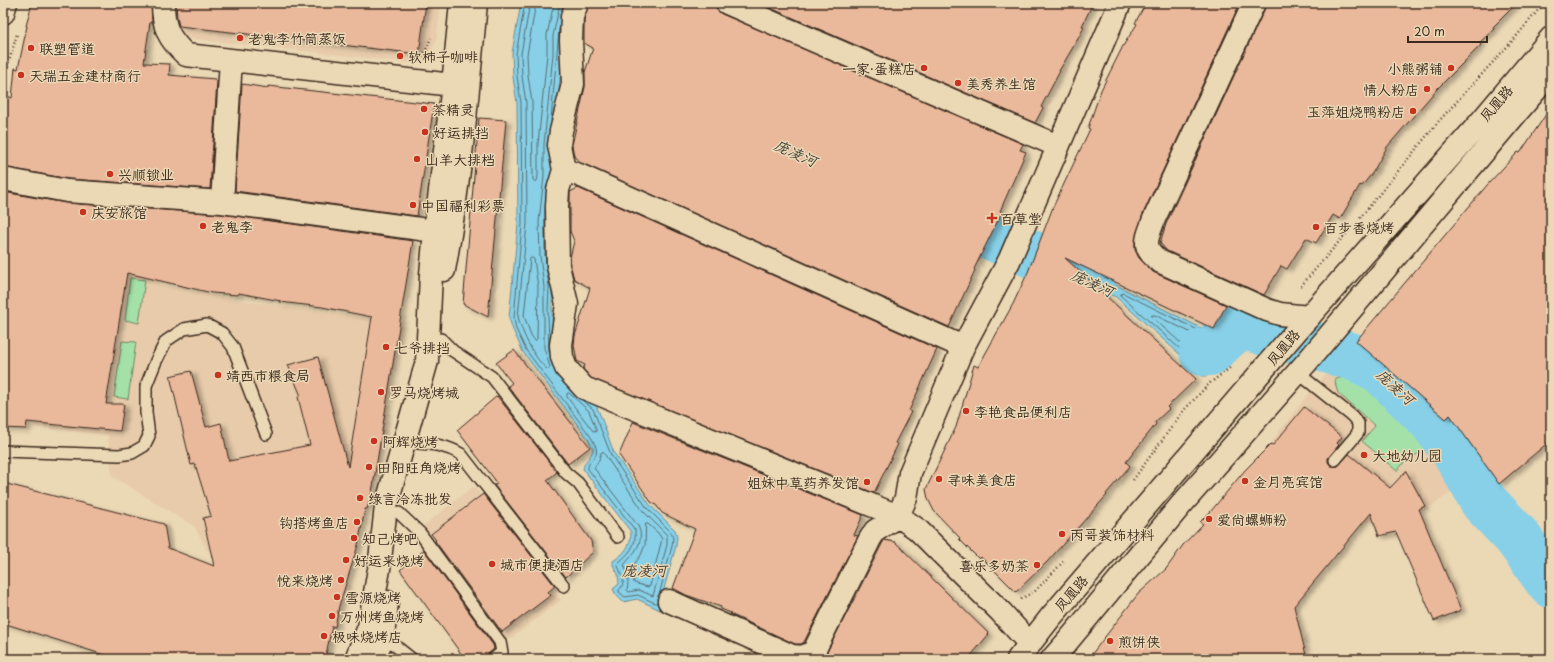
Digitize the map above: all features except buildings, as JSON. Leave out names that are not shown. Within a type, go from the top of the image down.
[{"type":"street","points":[[3,13],[6,3]]},
{"type":"street","points":[[163,3],[164,20],[168,32],[174,45],[186,56],[453,85]]},
{"type":"street","points":[[356,659],[369,627],[379,569],[386,506],[427,361],[431,274],[435,231],[453,85],[461,3]]},
{"type":"street","points":[[374,659],[383,636],[394,538],[399,514],[440,366],[442,278],[450,234],[465,125],[476,3]]},
{"type":"street","points":[[577,3],[572,17],[571,40],[573,84],[559,145],[564,170],[558,190],[557,206],[558,266],[567,304],[561,344],[562,357],[566,368],[584,388],[898,516],[917,529],[1001,612],[1024,652]]},
{"type":"street","points":[[727,3],[1058,146]]},
{"type":"street","points":[[669,601],[792,656],[804,657],[814,651],[870,539],[875,531],[898,516],[906,498],[910,473],[963,347],[1009,261],[1120,3]]},
{"type":"street","points":[[1254,3],[1154,219],[1146,240],[1147,248],[1152,256],[1161,262],[1267,310],[1304,323]]},
{"type":"street","name":"凤凰路","points":[[1024,652],[1050,618],[1304,323],[1478,125],[1551,38]]},
{"type":"street","points":[[222,202],[231,60]]},
{"type":"street","name":"凤凰路","points":[[1052,659],[1181,505],[1302,368],[1551,72]]},
{"type":"street","points":[[564,170],[963,347]]},
{"type":"street","points":[[3,179],[67,191],[222,202],[435,231]]},
{"type":"lane","points":[[3,451],[119,455],[132,453],[144,446],[149,436],[146,412],[146,386],[166,341],[184,329],[207,325],[222,333],[233,347],[266,434]]},
{"type":"lane","points":[[441,339],[453,351],[492,377],[566,473],[578,483],[618,537]]},
{"type":"lane","points":[[1302,368],[1358,423],[1358,433],[1335,460]]},
{"type":"lane","points":[[418,443],[436,444],[450,448],[461,454],[564,586]]},
{"type":"lane","points":[[399,514],[420,533],[500,642],[502,652],[493,659]]},
{"type":"lane","points":[[383,636],[412,659]]},
{"type":"path","points":[[1358,222],[1438,122],[1515,38],[1544,3]]},
{"type":"path","points":[[3,82],[17,32]]},
{"type":"path","points":[[416,58],[422,56],[426,50],[431,34]]},
{"type":"path","points":[[1280,314],[1296,290],[1352,227]]},
{"type":"path","points":[[1133,480],[1184,410],[1210,383],[1235,364]]},
{"type":"path","points":[[1014,600],[1020,600],[1035,591],[1067,557]]},
{"type":"shaded area","points":[[170,3],[441,3],[436,41],[430,54],[423,60],[413,63],[187,38],[179,34]]},
{"type":"shaded area","name":"靖西市粮食局","points":[[58,265],[128,271],[160,278],[158,284],[237,300],[403,323],[375,488],[303,467],[264,574],[207,550],[195,527],[112,476],[108,435],[34,427]]},
{"type":"shaded area","name":"大地幼儿园","points":[[1360,370],[1368,372],[1421,423],[1461,486],[1422,512],[1375,522],[1365,522],[1272,441],[1306,397],[1328,372]]},
{"type":"shaded area","name":"城市便捷酒店","points":[[474,486],[561,600],[510,639],[505,638],[422,527]]},
{"type":"green space","points":[[130,278],[145,280],[139,323],[125,320]]},
{"type":"green space","points":[[122,341],[136,342],[128,399],[114,397]]},
{"type":"green space","points":[[1354,375],[1362,377],[1377,386],[1418,428],[1428,448],[1416,455],[1410,455],[1397,471],[1362,441],[1375,426],[1338,393],[1335,379]]},
{"type":"water","name":"庞凌河","points":[[521,3],[569,3],[555,122],[552,310],[553,348],[586,398],[596,405],[614,453],[650,505],[675,530],[677,537],[676,546],[665,585],[660,610],[637,599],[623,602],[616,595],[613,589],[619,584],[618,574],[613,565],[613,561],[626,549],[630,541],[631,532],[583,469],[593,449],[588,439],[523,352],[509,318],[518,224],[517,103],[513,77],[512,53]]},
{"type":"water","points":[[1034,248],[1110,282],[1211,333],[1216,332],[1219,329],[1233,304],[1269,319],[1233,360],[1207,376],[1202,376],[1116,297],[1027,259]]},
{"type":"waterway","name":"庞凌河","points":[[932,210],[1092,281]]},
{"type":"waterway","name":"庞凌河","points":[[1203,352],[1210,352],[1233,330],[1244,326],[1354,357],[1380,369],[1432,420],[1458,456],[1484,502],[1517,537],[1551,584]]},
{"type":"place","name":"老鬼李竹筒蒸饭","points":[[240,38]]},
{"type":"place","name":"联塑管道","points":[[31,48]]},
{"type":"place","name":"软柿子咖啡","points":[[400,56]]},
{"type":"place","name":"一家·蛋糕店","points":[[924,68]]},
{"type":"place","name":"小熊粥铺","points":[[1451,68]]},
{"type":"place","name":"天瑞五金建材商行","points":[[21,75]]},
{"type":"place","name":"美秀养生馆","points":[[958,83]]},
{"type":"place","name":"情人粉店","points":[[1427,89]]},
{"type":"place","name":"茶精灵","points":[[424,109]]},
{"type":"place","name":"玉萍姐烧鸭粉店","points":[[1413,111]]},
{"type":"place","name":"好运排挡","points":[[425,132]]},
{"type":"place","name":"山羊大排档","points":[[417,159]]},
{"type":"place","name":"兴顺锁业","points":[[110,174]]},
{"type":"place","name":"中国福利彩票","points":[[413,205]]},
{"type":"place","name":"庆安旅馆","points":[[83,212]]},
{"type":"place","name":"百草堂","points":[[992,218]]},
{"type":"place","name":"老鬼李","points":[[203,226]]},
{"type":"place","name":"百步香烧烤","points":[[1316,227]]},
{"type":"place","name":"七爷排挡","points":[[386,347]]},
{"type":"place","name":"靖西市粮食局","points":[[218,375]]},
{"type":"place","name":"罗马烧烤城","points":[[381,392]]},
{"type":"place","name":"李艳食品便利店","points":[[966,411]]},
{"type":"place","name":"阿辉烧烤","points":[[374,441]]},
{"type":"place","name":"大地幼儿园","points":[[1364,455]]},
{"type":"place","name":"田阳旺角烧烤","points":[[369,467]]},
{"type":"place","name":"寻味美食店","points":[[939,479]]},
{"type":"place","name":"金月亮宾馆","points":[[1245,481]]},
{"type":"place","name":"姐妹中草药养发馆","points":[[867,482]]},
{"type":"place","name":"绿言冷冻批发","points":[[360,498]]},
{"type":"place","name":"爱尚螺蛳粉","points":[[1209,519]]},
{"type":"place","name":"钩搭烤鱼店","points":[[357,522]]},
{"type":"place","name":"丙哥装饰材料","points":[[1062,534]]},
{"type":"place","name":"知己烤吧","points":[[354,538]]},
{"type":"place","name":"好运来烧烤","points":[[346,560]]},
{"type":"place","name":"城市便捷酒店","points":[[492,564]]},
{"type":"place","name":"喜乐多奶茶","points":[[1037,565]]},
{"type":"place","name":"悦来烧烤","points":[[341,580]]},
{"type":"place","name":"雪源烧烤","points":[[337,597]]},
{"type":"place","name":"万州烤鱼烧烤","points":[[332,616]]},
{"type":"place","name":"极味烧烤店","points":[[324,636]]},
{"type":"place","name":"煎饼侠","points":[[1110,641]]}]
